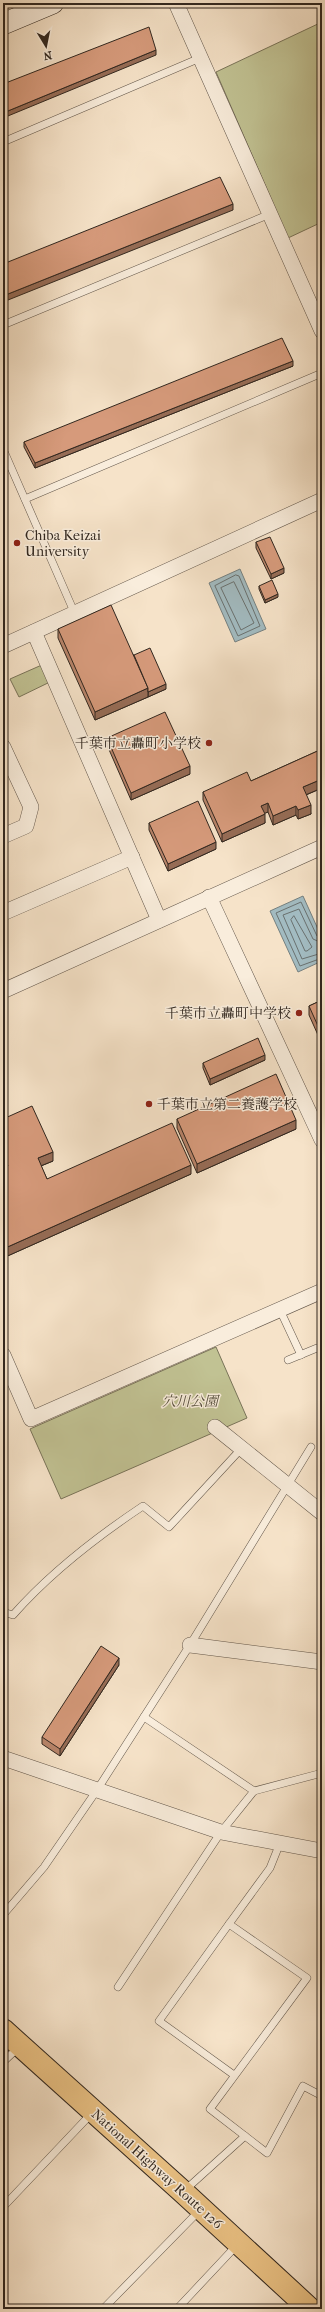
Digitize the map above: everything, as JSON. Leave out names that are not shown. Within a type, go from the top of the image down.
[{"type":"highway","name":"National Highway Route 126","points":[[3,2030],[239,2243],[308,2308]]},
{"type":"street","points":[[3,24],[53,3]]},
{"type":"street","points":[[176,3],[322,331]]},
{"type":"street","points":[[3,646],[76,614],[322,500]]},
{"type":"street","points":[[34,632],[159,920]]},
{"type":"street","points":[[3,747],[31,807],[26,826],[3,836]]},
{"type":"street","points":[[3,990],[322,847]]},
{"type":"street","points":[[3,913],[132,856]]},
{"type":"street","points":[[209,897],[322,1140]]},
{"type":"street","points":[[3,1355],[31,1419],[322,1291]]},
{"type":"street","points":[[215,1427],[322,1513]]},
{"type":"street","points":[[190,1645],[322,1662]]},
{"type":"street","points":[[3,1758],[221,1832],[322,1851]]},
{"type":"lane","points":[[3,142],[200,58]]},
{"type":"lane","points":[[3,325],[270,214]]},
{"type":"lane","points":[[25,499],[322,373]]},
{"type":"lane","points":[[3,449],[76,614]]},
{"type":"lane","points":[[280,1310],[301,1354]]},
{"type":"lane","points":[[288,1360],[317,1348]]},
{"type":"lane","points":[[3,1915],[44,1867],[97,1790],[190,1645],[311,1447]]},
{"type":"lane","points":[[3,1612],[13,1615],[37,1588],[104,1532],[143,1506],[170,1527],[241,1449]]},
{"type":"lane","points":[[144,1717],[254,1791]]},
{"type":"lane","points":[[118,1987],[221,1832],[254,1791],[322,1773]]},
{"type":"lane","points":[[234,2075],[159,2021],[270,1868],[280,1843]]},
{"type":"lane","points":[[229,1924],[307,1978],[210,2109],[267,2153],[303,2086],[322,2096]]},
{"type":"lane","points":[[3,2062],[20,2045]]},
{"type":"lane","points":[[3,2207],[94,2111]]},
{"type":"lane","points":[[183,2192],[245,2136]]},
{"type":"lane","points":[[103,2309],[201,2209]]},
{"type":"lane","points":[[177,2309],[239,2243]]},
{"type":"green space","points":[[322,22],[322,222],[288,238],[216,72]]},
{"type":"green space","points":[[44,664],[52,681],[19,697],[10,679]]},
{"type":"green space","name":"穴川公園","points":[[216,1347],[247,1418],[61,1499],[30,1429]]},
{"type":"water","points":[[240,569],[266,629],[235,642],[209,583]]},
{"type":"water","points":[[303,896],[322,938],[322,961],[298,972],[270,911]]},
{"type":"building","points":[[149,27],[156,50],[3,113],[3,84]]},
{"type":"building","points":[[220,177],[233,204],[3,296],[3,264]]},
{"type":"building","points":[[282,338],[293,361],[35,463],[24,442]]},
{"type":"building","points":[[270,537],[284,568],[271,574],[256,542]]},
{"type":"building","points":[[272,580],[278,594],[265,600],[259,586]]},
{"type":"building","points":[[111,605],[148,688],[95,712],[58,629]]},
{"type":"building","points":[[150,648],[166,684],[148,692],[148,688],[134,655]]},
{"type":"building","points":[[165,712],[190,766],[131,793],[107,738]]},
{"type":"building","points":[[322,749],[322,779],[303,787],[311,805],[298,810],[296,806],[273,816],[268,803],[261,806],[265,814],[222,834],[203,792],[247,772],[251,781]]},
{"type":"building","points":[[198,801],[216,842],[168,864],[149,823]]},
{"type":"building","points":[[322,1000],[322,1035],[309,1006]]},
{"type":"building","points":[[258,1038],[265,1055],[210,1079],[203,1063]]},
{"type":"building","points":[[276,1074],[296,1120],[197,1164],[177,1119]]},
{"type":"building","points":[[32,1106],[53,1152],[38,1158],[47,1179],[172,1123],[191,1165],[3,1249],[3,1169],[8,1166],[3,1155],[3,1119]]},
{"type":"building","points":[[101,1646],[119,1658],[60,1749],[42,1737]]},
{"type":"place","name":"Chiba Keizai University","points":[[17,543]]},
{"type":"place","name":"千葉市立轟町小学校","points":[[209,743]]},
{"type":"place","name":"千葉市立轟町中学校","points":[[299,1013]]},
{"type":"place","name":"千葉市立第二養護学校","points":[[149,1104]]}]
